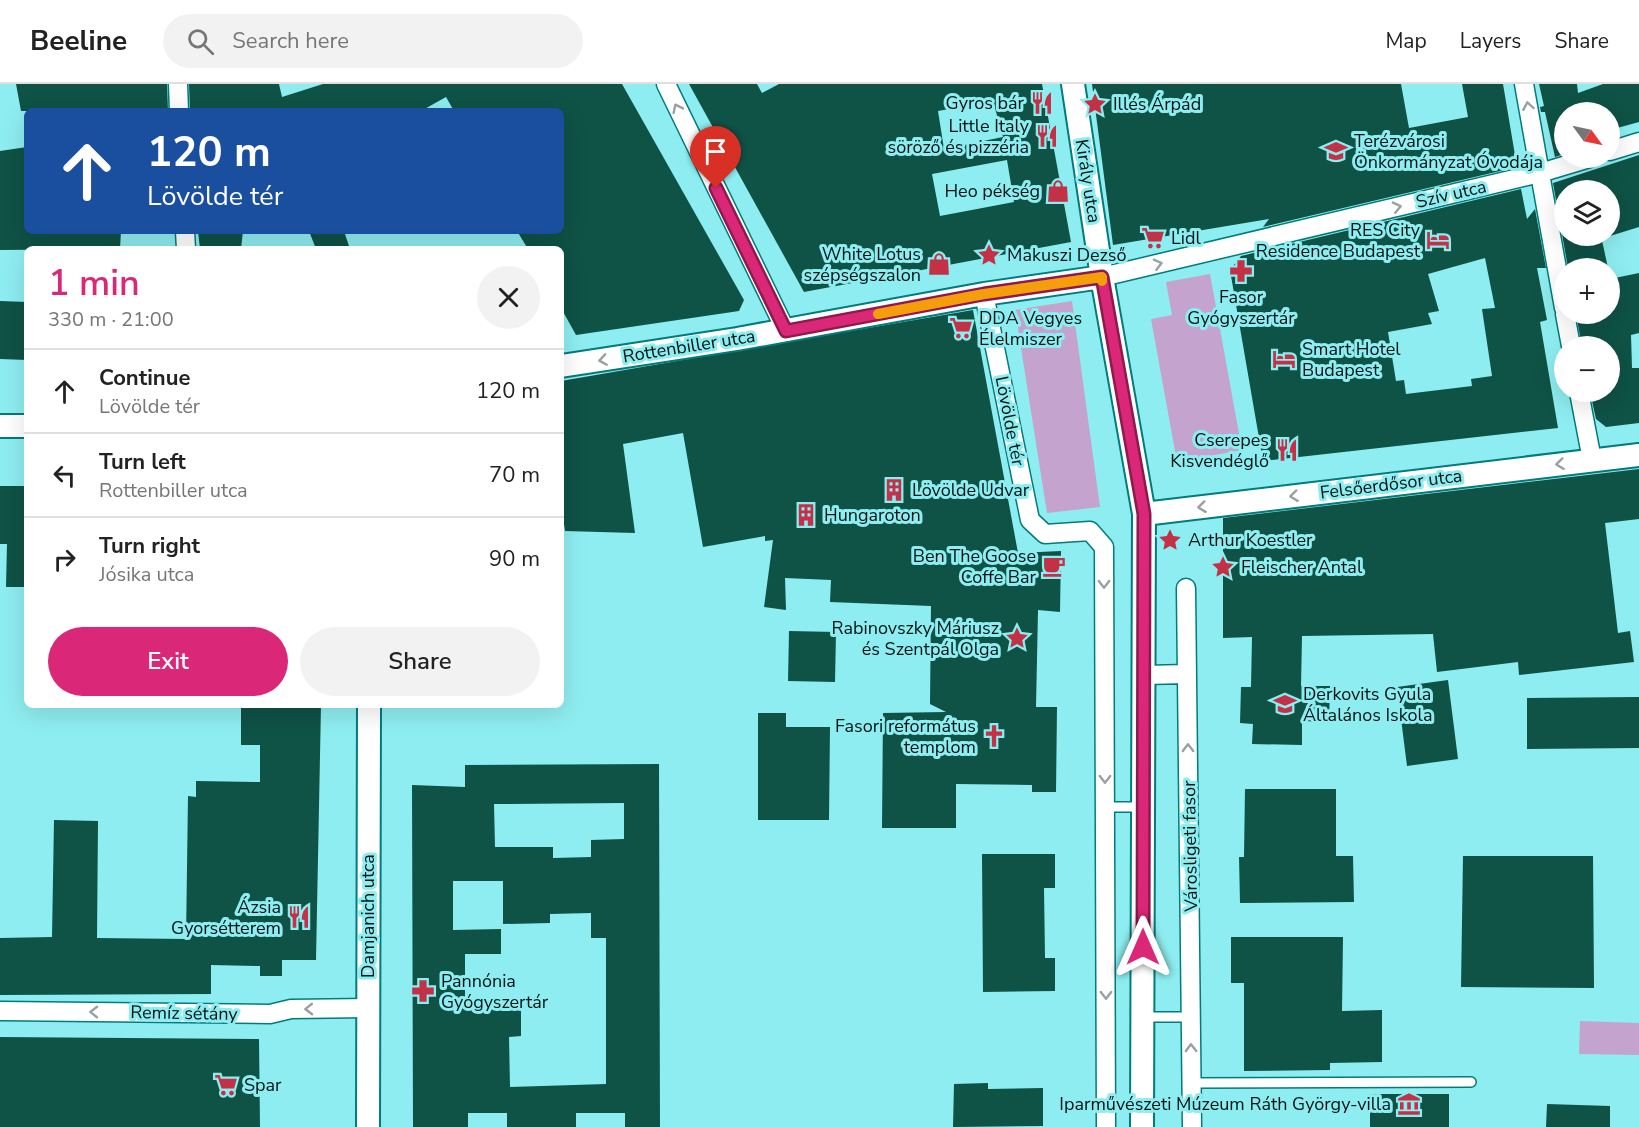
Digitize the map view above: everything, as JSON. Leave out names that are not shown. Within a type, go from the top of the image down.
[{"type":"street","points":[[178,84],[179,108]]},
{"type":"street","points":[[666,84],[786,331]]},
{"type":"street","name":"Király utca","points":[[1073,84],[1102,277]]},
{"type":"street","points":[[1524,84],[1555,258]]},
{"type":"street","points":[[1620,148],[1639,142]]},
{"type":"street","name":"Szív utca","points":[[1102,277],[1557,168]]},
{"type":"street","points":[[1102,277],[1144,514],[1142,1127]]},
{"type":"street","name":"Rottenbiller utca","points":[[564,366],[786,331],[984,294],[1102,277]]},
{"type":"street","name":"Lövölde tér","points":[[984,294],[1030,520],[1045,534],[1090,531],[1104,547],[1105,807]]},
{"type":"street","points":[[1582,402],[1592,460]]},
{"type":"street","points":[[0,426],[24,426]]},
{"type":"street","name":"Felsőerdősor utca","points":[[1144,514],[1639,455]]},
{"type":"street","name":"Városligeti fasor","points":[[1185,588],[1192,1127]]},
{"type":"street","points":[[1144,675],[1187,675]]},
{"type":"street","name":"Damjanich utca","points":[[368,1127],[369,708]]},
{"type":"street","points":[[1105,807],[1106,1127]]},
{"type":"street","name":"Remíz sétány","points":[[0,1011],[270,1014],[291,1009],[368,1008]]},
{"type":"lane","points":[[1105,807],[1144,807]]},
{"type":"lane","points":[[1143,1017],[1191,1017]]},
{"type":"lane","points":[[1192,1083],[1471,1082]]},
{"type":"shaded area","points":[[1210,274],[1242,450],[1177,462],[1151,319],[1172,315],[1166,282]]},
{"type":"shaded area","points":[[1072,301],[1100,507],[1047,513],[1015,310]]},
{"type":"shaded area","points":[[1580,1021],[1639,1023],[1639,1055],[1579,1054]]},
{"type":"building","points":[[16,84],[167,84],[168,108],[24,108],[24,111],[21,111]]},
{"type":"building","points":[[189,84],[279,84],[282,97],[323,84],[622,84],[744,300],[739,311],[576,335],[564,313],[564,246],[526,246],[519,234],[564,234],[564,108],[452,108],[446,97],[426,108],[190,108]]},
{"type":"building","points":[[689,84],[757,84],[762,93],[779,84],[1042,84],[1071,242],[804,292]],"holes":[[[993,101],[1003,137],[944,149],[938,111]],[[1007,160],[1014,202],[940,216],[932,174]]]},
{"type":"building","points":[[1092,84],[1401,84],[1409,128],[1468,117],[1462,84],[1503,84],[1517,167],[1263,227],[1269,219],[1113,245]]},
{"type":"building","points":[[1539,84],[1577,84],[1578,93],[1603,84],[1639,84],[1639,122],[1620,127],[1620,102],[1554,102],[1554,152],[1545,112],[1541,112],[1540,107],[1544,106]]},
{"type":"building","points":[[24,147],[24,234],[121,234],[120,246],[24,246],[24,250],[0,250],[0,151]]},
{"type":"building","points":[[1639,155],[1639,227],[1620,233],[1620,180],[1562,180],[1599,168],[1620,168],[1620,161]]},
{"type":"building","points":[[1521,189],[1527,219],[1535,209],[1546,268],[1537,268],[1547,320],[1540,322],[1558,428],[1263,461],[1230,270],[1241,256]],"holes":[[[1485,258],[1495,308],[1482,309],[1492,376],[1471,379],[1472,386],[1406,394],[1404,380],[1396,381],[1388,332],[1432,324],[1428,313],[1439,311],[1428,274]]]},
{"type":"building","points":[[198,234],[243,234],[241,246],[200,246]]},
{"type":"building","points":[[310,234],[345,234],[349,246],[315,246]]},
{"type":"building","points":[[1564,246],[1603,246],[1606,258],[1566,258]]},
{"type":"building","points":[[1639,273],[1639,333],[1631,335],[1632,368],[1639,368],[1639,423],[1606,427],[1596,419],[1592,402],[1620,402],[1620,336],[1580,336],[1578,324],[1620,324],[1620,277]]},
{"type":"building","points":[[0,301],[24,302],[24,360],[0,359]]},
{"type":"building","points":[[973,310],[1018,553],[1061,551],[1060,612],[1038,610],[1036,707],[1057,707],[1056,792],[1032,792],[1032,785],[956,784],[956,828],[882,828],[883,713],[946,712],[930,704],[931,606],[830,602],[831,580],[785,578],[786,610],[764,607],[773,540],[765,541],[765,536],[703,547],[683,433],[623,444],[635,533],[565,531],[564,380]]},
{"type":"building","points":[[1639,469],[1639,519],[1605,523],[1618,633],[1630,631],[1634,662],[1519,675],[1518,662],[1437,672],[1433,634],[1302,636],[1301,686],[1330,686],[1329,722],[1302,721],[1302,745],[1252,744],[1253,724],[1240,723],[1241,687],[1251,687],[1252,637],[1223,638],[1223,518]]},
{"type":"building","points":[[0,486],[24,486],[24,587],[6,587],[7,544],[0,544]]},
{"type":"building","points":[[789,631],[836,632],[835,682],[788,681]]},
{"type":"building","points":[[1448,680],[1458,759],[1407,766],[1397,687]]},
{"type":"building","points":[[1639,697],[1639,748],[1527,749],[1527,698]]},
{"type":"building","points":[[241,708],[321,708],[316,960],[282,960],[282,976],[260,976],[260,966],[211,965],[211,994],[0,995],[0,938],[52,937],[54,820],[98,821],[97,938],[186,939],[188,796],[196,797],[196,781],[260,782],[260,745],[241,745]]},
{"type":"building","points":[[758,713],[786,713],[786,727],[830,727],[829,820],[758,820]]},
{"type":"building","points":[[659,764],[660,1127],[625,1127],[625,1113],[576,1113],[576,1127],[507,1127],[507,1113],[468,1113],[468,1127],[413,1127],[412,785],[465,787],[465,765]],"holes":[[[624,803],[624,839],[591,840],[591,857],[553,858],[553,847],[495,847],[494,804]],[[453,881],[503,881],[503,924],[550,923],[550,914],[591,913],[591,938],[606,938],[606,1084],[510,1087],[509,1037],[521,1036],[521,1006],[465,1007],[465,954],[501,954],[501,929],[453,930]]]},
{"type":"building","points":[[1245,789],[1336,789],[1336,856],[1353,856],[1354,902],[1240,903],[1239,857],[1244,857]]},
{"type":"building","points":[[982,854],[1055,854],[1055,888],[1044,888],[1045,958],[1055,958],[1055,991],[983,992]]},
{"type":"building","points":[[1463,856],[1593,856],[1594,988],[1461,987]]},
{"type":"building","points":[[1231,937],[1343,937],[1342,1011],[1382,1010],[1382,1062],[1330,1063],[1330,1070],[1244,1071],[1244,983],[1231,983]]},
{"type":"building","points":[[0,1037],[259,1039],[260,1127],[0,1127]]},
{"type":"building","points":[[988,1083],[988,1089],[1043,1088],[1043,1126],[953,1127],[954,1084]]},
{"type":"building","name":"Iparművészeti Múzeum Ráth György-villa","points":[[1370,1094],[1449,1094],[1449,1127],[1370,1127]]},
{"type":"building","points":[[1547,1104],[1610,1106],[1610,1127],[1546,1127]]},
{"type":"slow traffic","points":[[878,314],[984,294],[1102,277],[1102,281]]},
{"type":"place","name":"Gyros bár","points":[[1042,103]]},
{"type":"place","name":"Illés Árpád","points":[[1095,104]]},
{"type":"place","name":"Little Italy söröző és pizzéria","points":[[1047,136]]},
{"type":"place","name":"Terézvárosi Önkormányzat Óvodája","points":[[1336,151]]},
{"type":"place","name":"Heo pékség","points":[[1058,191]]},
{"type":"place","name":"Lidl","points":[[1153,238]]},
{"type":"place","name":"RES City Residence Budapest","points":[[1438,240]]},
{"type":"place","name":"Makuszi Dezső","points":[[989,255]]},
{"type":"place","name":"White Lotus szépségszalon","points":[[939,264]]},
{"type":"place","name":"Fasor Gyógyszertár","points":[[1241,271]]},
{"type":"place","name":"DDA Vegyes Élelmiszer","points":[[961,328]]},
{"type":"place","name":"Smart Hotel Budapest","points":[[1284,359]]},
{"type":"place","name":"Cserepes Kisvendéglő","points":[[1287,450]]},
{"type":"place","name":"Lövölde Udvar","points":[[894,490]]},
{"type":"place","name":"Hungaroton","points":[[806,515]]},
{"type":"place","name":"Arthur Koestler","points":[[1170,540]]},
{"type":"place","name":"Ben The Goose Coffe Bar","points":[[1054,566]]},
{"type":"place","name":"Fleischer Antal","points":[[1223,567]]},
{"type":"place","name":"Rabinovszky Máriusz és Szentpál Olga","points":[[1017,638]]},
{"type":"place","name":"Derkovits Gyula Általános Iskola","points":[[1285,704]]},
{"type":"place","name":"Fasori református templom","points":[[994,736]]},
{"type":"place","name":"Ázsia Gyorsétterem","points":[[299,917]]},
{"type":"place","name":"Pannónia Gyógyszertár","points":[[423,991]]},
{"type":"place","name":"Spar","points":[[226,1085]]},
{"type":"place","name":"Iparművészeti Múzeum Ráth György-villa","points":[[1409,1104]]},
{"type":"route","points":[[716,188],[786,331],[984,294],[1102,277],[1144,514],[1143,947]]}]
